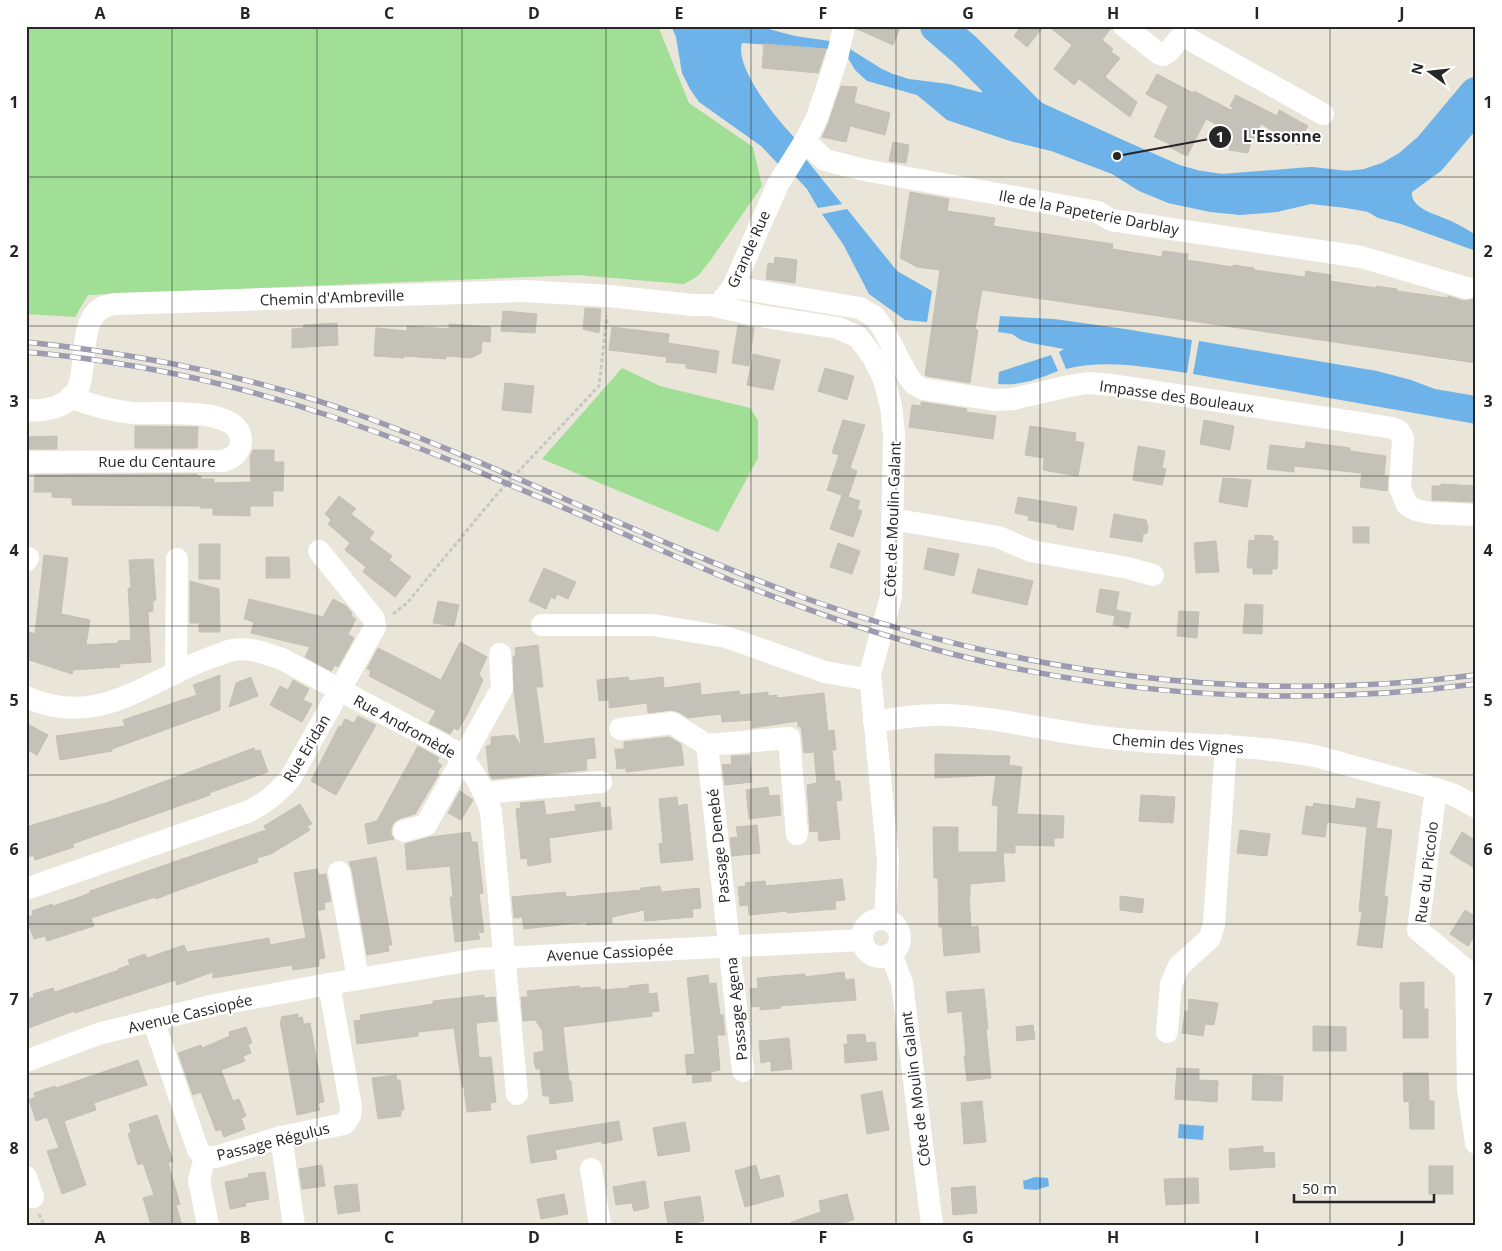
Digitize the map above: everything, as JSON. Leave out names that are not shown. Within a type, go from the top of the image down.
[{"type":"street","points":[[1124,26],[1158,53],[1163,54],[1168,52],[1180,38],[1187,38],[1323,114]]},
{"type":"street","points":[[805,141],[816,120],[837,58],[843,31]]},
{"type":"street","name":"Grande Rue","points":[[710,305],[724,299],[733,287],[778,184],[805,141]]},
{"type":"street","name":"Ile de la Papeterie Darblay","points":[[805,141],[826,160],[864,170],[1098,212],[1111,220],[1361,257],[1467,288]]},
{"type":"street","name":"Impasse des Bouleaux","points":[[733,287],[860,308],[875,317],[884,330],[906,374],[914,384],[923,390],[994,400],[1013,399],[1069,386],[1112,384],[1392,428],[1399,431],[1403,438],[1400,488],[1407,505],[1416,510],[1431,513],[1476,515]]},
{"type":"street","name":"Chemin d'Ambreville","points":[[70,397],[77,390],[89,322],[96,311],[111,304],[525,291],[710,305]]},
{"type":"street","name":"Côte de Moulin Galant","points":[[710,305],[760,316],[838,328],[858,337],[873,357],[884,379],[891,406],[894,434],[891,597],[871,673],[888,861],[886,919]]},
{"type":"street","points":[[26,410],[49,410],[65,403],[70,397]]},
{"type":"street","name":"Rue du Centaure","points":[[26,462],[224,461],[233,458],[238,452],[241,442],[240,434],[230,423],[222,419],[201,414],[125,412],[82,402],[70,397]]},
{"type":"street","points":[[892,518],[998,537],[1031,551],[1128,568],[1153,575]]},
{"type":"street","points":[[319,551],[374,619],[374,624]]},
{"type":"street","points":[[176,673],[177,559]]},
{"type":"street","name":"Rue Eridan","points":[[26,889],[238,816],[262,805],[275,796],[290,778],[373,631],[374,624]]},
{"type":"street","points":[[542,625],[653,625],[726,637],[825,672],[871,673]]},
{"type":"street","name":"Rue Andromède","points":[[26,697],[49,706],[95,707],[116,702],[199,662],[234,650],[252,650],[282,659],[458,753],[477,778],[485,793],[491,812],[517,1094]]},
{"type":"street","points":[[404,831],[426,825],[502,688],[500,654]]},
{"type":"street","name":"Chemin des Vignes","points":[[874,722],[911,716],[944,715],[987,719],[1099,737],[1226,745],[1296,752],[1436,789],[1454,795],[1476,807]]},
{"type":"street","points":[[620,729],[672,723],[708,745],[789,738],[798,834]]},
{"type":"street","name":"Passage Denebé","points":[[708,745],[729,946]]},
{"type":"street","points":[[1167,1032],[1171,984],[1179,966],[1210,938],[1214,924],[1226,745]]},
{"type":"street","points":[[485,793],[601,782]]},
{"type":"street","name":"Rue du Piccolo","points":[[1436,789],[1418,930],[1466,970],[1468,1089],[1476,1143]]},
{"type":"street","points":[[339,872],[358,979]]},
{"type":"street","points":[[879,918],[886,919],[892,921],[898,928],[901,938],[898,948],[891,954],[883,957],[871,954],[864,946],[862,940],[864,929],[868,924],[879,918]]},
{"type":"street","name":"Avenue Cassiopée","points":[[26,1061],[98,1034],[214,1005],[478,959],[862,940]]},
{"type":"street","name":"Passage Agena","points":[[729,946],[743,1071]]},
{"type":"street","name":"Côte de Moulin Galant","points":[[891,954],[902,983],[932,1225]]},
{"type":"street","name":"Passage Régulus","points":[[153,1020],[198,1150],[206,1157],[216,1157],[281,1137],[344,1124],[350,1116],[351,1107],[329,984]]},
{"type":"street","points":[[281,1137],[294,1225]]},
{"type":"street","points":[[206,1157],[199,1180],[208,1225]]},
{"type":"street","points":[[591,1169],[600,1225]]},
{"type":"path","points":[[374,624],[397,612],[407,603],[498,494],[599,386],[609,296]]},
{"type":"green space","points":[[26,26],[658,26],[689,103],[753,147],[762,186],[710,261],[698,276],[684,284],[578,275],[88,295],[75,317],[26,314]]},
{"type":"green space","points":[[622,368],[660,386],[750,408],[758,420],[758,458],[718,532],[542,459]]},
{"type":"water","points":[[670,26],[757,26],[795,36],[830,41],[830,49],[742,43],[741,53],[751,79],[769,107],[795,138],[779,165],[761,146],[699,102],[682,73],[676,37]]},
{"type":"water","points":[[850,49],[893,74],[909,79],[949,84],[983,93],[1057,130],[1174,181],[1212,190],[1299,184],[1346,188],[1367,186],[1388,179],[1409,167],[1430,149],[1476,94],[1476,130],[1441,171],[1412,192],[1413,198],[1420,207],[1458,224],[1476,235],[1476,251],[1401,224],[1378,218],[1368,212],[1346,208],[1311,204],[1277,212],[1240,215],[1210,212],[1168,203],[1139,191],[1112,174],[1051,151],[1010,141],[947,120],[917,95],[867,81],[855,70],[848,58]]},
{"type":"water","points":[[805,158],[842,204],[818,208],[807,189],[794,175]]},
{"type":"water","points":[[847,209],[897,271],[932,291],[927,322],[905,320],[869,294],[843,244],[822,214]]},
{"type":"water","points":[[1000,316],[1054,319],[1192,340],[1187,373],[1141,366],[1111,364],[1066,369],[1059,352],[1064,349],[1031,343],[1021,340],[1012,334],[998,332]]},
{"type":"water","points":[[1199,341],[1377,371],[1435,389],[1476,396],[1476,424],[1193,374]]},
{"type":"water","points":[[1051,355],[1058,371],[1021,383],[998,384],[999,372]]},
{"type":"water","points":[[1179,1124],[1204,1126],[1203,1140],[1178,1138]]},
{"type":"water","points":[[1035,1177],[1048,1178],[1049,1186],[1036,1190],[1024,1189],[1023,1181]]},
{"type":"building","points":[[857,26],[901,26],[893,45],[857,29]]},
{"type":"building","points":[[1021,26],[1044,26],[1027,47],[1014,36]]},
{"type":"building","points":[[1048,26],[1111,26],[1102,40],[1113,49],[1111,52],[1120,58],[1105,77],[1137,102],[1130,117],[1079,79],[1074,85],[1054,69],[1072,45]]},
{"type":"building","points":[[764,44],[826,49],[818,73],[762,68]]},
{"type":"building","points":[[1157,74],[1231,110],[1233,108],[1230,106],[1236,95],[1277,116],[1279,110],[1308,126],[1297,145],[1261,124],[1248,153],[1229,150],[1232,132],[1206,119],[1187,156],[1169,147],[1170,144],[1154,137],[1168,106],[1146,94]]},
{"type":"building","points":[[841,86],[857,87],[854,103],[890,113],[885,135],[850,126],[846,142],[822,137]]},
{"type":"building","points":[[893,142],[909,145],[906,163],[889,161]]},
{"type":"building","points":[[910,192],[949,199],[947,211],[995,218],[993,226],[1113,244],[1112,249],[1162,257],[1163,251],[1188,254],[1187,260],[1254,268],[1254,270],[1305,277],[1306,271],[1331,275],[1330,281],[1397,289],[1397,291],[1448,298],[1448,296],[1464,301],[1473,299],[1473,302],[1476,302],[1476,363],[982,290],[975,329],[978,330],[970,383],[927,376],[925,375],[940,270],[917,267],[900,258]]},
{"type":"building","points":[[775,257],[797,260],[795,283],[766,279],[768,263],[774,264]]},
{"type":"building","points":[[585,308],[601,309],[599,333],[583,329]]},
{"type":"building","points":[[503,311],[537,314],[535,333],[501,331]]},
{"type":"building","points":[[337,323],[338,345],[292,348],[292,329],[303,328],[304,325]]},
{"type":"building","points":[[449,324],[491,327],[490,342],[482,341],[481,353],[471,358],[446,356],[446,359],[374,356],[376,328],[407,331],[407,326],[449,329]]},
{"type":"building","points":[[738,325],[754,328],[749,366],[732,363]]},
{"type":"building","points":[[612,327],[669,334],[668,343],[719,351],[716,373],[686,368],[686,364],[666,362],[667,357],[609,350]]},
{"type":"building","points":[[753,354],[780,360],[773,390],[747,385]]},
{"type":"building","points":[[825,368],[854,376],[847,400],[818,391]]},
{"type":"building","points":[[505,383],[534,386],[531,413],[502,410]]},
{"type":"building","points":[[921,402],[967,409],[966,412],[996,416],[993,439],[909,427],[912,405],[921,406]]},
{"type":"building","points":[[843,420],[865,425],[850,468],[857,471],[848,497],[860,501],[857,509],[862,511],[853,537],[830,529],[842,495],[827,490],[839,455],[832,453]]},
{"type":"building","points":[[1204,420],[1234,426],[1230,450],[1200,444]]},
{"type":"building","points":[[135,426],[198,427],[197,448],[135,448]]},
{"type":"building","points":[[1030,426],[1076,433],[1075,441],[1084,443],[1078,476],[1043,470],[1044,458],[1025,455]]},
{"type":"building","points":[[57,436],[57,449],[26,449],[26,437]]},
{"type":"building","points":[[1306,442],[1350,448],[1350,451],[1386,456],[1384,476],[1388,476],[1387,491],[1360,487],[1362,473],[1294,466],[1294,472],[1267,469],[1270,445],[1305,449]]},
{"type":"building","points":[[1138,446],[1165,451],[1162,468],[1166,469],[1162,485],[1133,480]]},
{"type":"building","points":[[253,450],[274,450],[274,462],[284,462],[283,491],[273,491],[273,506],[250,506],[250,516],[213,515],[213,508],[200,508],[200,506],[72,505],[72,498],[52,497],[52,492],[34,492],[35,475],[197,474],[197,476],[201,476],[201,479],[214,479],[214,483],[251,482],[250,456]]},
{"type":"building","points":[[1223,478],[1251,480],[1247,507],[1219,502]]},
{"type":"building","points":[[1441,484],[1476,486],[1476,502],[1432,500],[1432,486],[1441,486]]},
{"type":"building","points":[[339,496],[356,509],[351,514],[374,532],[369,539],[392,556],[389,560],[411,577],[395,597],[363,572],[366,567],[345,550],[350,543],[328,524],[331,520],[325,514]]},
{"type":"building","points":[[1018,497],[1077,507],[1073,530],[1028,520],[1029,516],[1015,513]]},
{"type":"building","points":[[1114,514],[1146,520],[1147,533],[1143,534],[1142,542],[1110,537]]},
{"type":"building","points":[[1353,527],[1369,527],[1369,543],[1353,543]]},
{"type":"building","points":[[1255,535],[1273,536],[1273,541],[1278,541],[1277,569],[1272,569],[1272,574],[1253,574],[1253,568],[1247,568],[1249,540],[1255,541]]},
{"type":"building","points":[[1216,541],[1219,572],[1196,573],[1194,543]]},
{"type":"building","points":[[838,543],[860,551],[852,574],[830,567]]},
{"type":"building","points":[[199,544],[220,544],[220,579],[199,579]]},
{"type":"building","points":[[928,548],[959,554],[954,576],[924,569]]},
{"type":"building","points":[[44,555],[68,558],[61,614],[90,620],[86,645],[118,643],[118,641],[131,640],[128,588],[131,588],[129,560],[153,559],[156,600],[153,601],[153,611],[148,612],[151,662],[119,664],[120,667],[73,670],[72,674],[26,659],[26,631],[35,634]]},
{"type":"building","points":[[266,557],[289,557],[290,578],[266,578]]},
{"type":"building","points":[[544,568],[576,582],[568,599],[557,594],[555,599],[551,597],[546,609],[529,601]]},
{"type":"building","points":[[978,569],[1033,581],[1027,605],[972,593]]},
{"type":"building","points":[[190,581],[219,589],[220,632],[199,632],[199,623],[190,623]]},
{"type":"building","points":[[1100,589],[1119,592],[1115,614],[1116,610],[1131,613],[1128,628],[1113,625],[1115,616],[1096,612]]},
{"type":"building","points":[[249,599],[323,617],[333,599],[346,606],[352,613],[351,616],[356,619],[348,634],[354,638],[338,667],[335,665],[331,671],[305,657],[310,647],[251,633],[254,622],[244,619]]},
{"type":"building","points":[[438,601],[459,605],[454,626],[433,623]]},
{"type":"building","points":[[1245,604],[1263,605],[1262,634],[1243,633]]},
{"type":"building","points":[[1179,611],[1199,612],[1197,638],[1177,636]]},
{"type":"building","points":[[460,642],[487,657],[479,674],[483,680],[467,715],[458,730],[454,728],[450,734],[429,723],[436,711],[369,676],[371,671],[367,669],[378,648],[441,680]]},
{"type":"building","points":[[538,645],[543,687],[536,687],[544,744],[594,738],[596,758],[586,759],[587,770],[492,779],[489,773],[486,746],[491,745],[491,737],[514,735],[521,746],[514,691],[513,656],[516,656],[515,648]]},
{"type":"building","points":[[220,675],[220,710],[112,749],[112,751],[60,760],[56,736],[125,726],[123,720],[197,695],[193,685]]},
{"type":"building","points":[[251,677],[258,696],[229,707],[236,683]]},
{"type":"building","points":[[628,677],[629,681],[663,677],[664,688],[700,683],[701,695],[739,691],[740,695],[768,692],[768,696],[777,695],[777,698],[824,693],[828,731],[834,730],[836,750],[832,750],[835,781],[840,781],[842,800],[836,801],[840,839],[819,841],[818,831],[810,832],[807,785],[817,783],[814,752],[804,753],[801,726],[798,727],[798,721],[752,728],[752,720],[722,722],[721,714],[688,718],[679,712],[671,710],[648,713],[647,703],[609,708],[609,700],[599,701],[597,680]]},
{"type":"building","points":[[293,680],[309,689],[303,700],[312,704],[302,722],[270,705],[280,686],[288,690]]},
{"type":"building","points":[[358,716],[376,725],[336,795],[311,781],[339,726],[341,727],[345,719],[354,723]]},
{"type":"building","points":[[26,723],[48,735],[37,755],[26,749]]},
{"type":"building","points":[[669,737],[681,744],[684,765],[626,772],[626,768],[617,769],[615,749],[624,749],[624,742]]},
{"type":"building","points":[[418,746],[439,758],[437,762],[442,765],[437,773],[439,774],[415,814],[394,822],[391,834],[394,839],[368,844],[365,824],[377,821]]},
{"type":"building","points":[[254,748],[255,751],[260,750],[268,772],[209,793],[210,795],[72,844],[74,847],[35,860],[33,855],[26,858],[26,827],[109,802]]},
{"type":"building","points":[[935,754],[1010,756],[1009,765],[1022,767],[1017,814],[1064,816],[1063,838],[1054,838],[1054,846],[1015,845],[1015,853],[1003,853],[1005,881],[970,884],[971,927],[978,926],[980,952],[944,956],[942,927],[939,927],[938,878],[934,878],[933,827],[958,827],[958,852],[997,852],[998,806],[992,805],[996,775],[935,778]]},
{"type":"building","points":[[749,755],[752,782],[725,785],[722,765],[732,764],[731,756]]},
{"type":"building","points":[[768,787],[769,796],[779,795],[781,815],[749,819],[746,790]]},
{"type":"building","points":[[460,791],[473,800],[461,820],[448,813]]},
{"type":"building","points":[[1141,795],[1175,797],[1173,823],[1139,821]]},
{"type":"building","points":[[677,797],[678,806],[687,804],[693,860],[661,863],[659,844],[663,843],[659,799]]},
{"type":"building","points":[[1357,798],[1380,802],[1376,828],[1392,830],[1384,896],[1388,897],[1382,948],[1357,945],[1362,912],[1359,911],[1367,827],[1327,822],[1325,837],[1302,834],[1306,806],[1313,807],[1314,803],[1355,809]]},
{"type":"building","points":[[544,801],[546,815],[576,811],[575,805],[600,802],[601,808],[610,807],[612,829],[549,838],[551,862],[528,866],[527,858],[521,859],[516,809],[521,808],[520,803]]},
{"type":"building","points":[[300,804],[312,824],[307,826],[310,830],[271,854],[257,858],[258,862],[156,899],[155,897],[91,918],[94,926],[47,941],[45,936],[34,939],[26,918],[33,915],[32,911],[74,899],[90,893],[90,891],[266,830],[264,826]]},
{"type":"building","points":[[757,825],[760,853],[732,856],[730,838],[738,837],[736,827]]},
{"type":"building","points":[[1240,830],[1270,834],[1267,856],[1237,853]]},
{"type":"building","points":[[470,832],[472,842],[477,842],[483,893],[479,894],[484,932],[478,933],[480,939],[455,942],[450,897],[453,897],[450,866],[407,870],[405,844],[430,837]]},
{"type":"building","points":[[1462,832],[1476,841],[1476,869],[1450,853]]},
{"type":"building","points":[[376,857],[392,945],[388,945],[389,951],[367,955],[349,862]]},
{"type":"building","points":[[317,869],[319,875],[326,874],[331,901],[324,903],[325,909],[317,911],[325,958],[319,959],[319,966],[293,970],[292,965],[213,978],[213,972],[177,985],[175,980],[75,1013],[74,1011],[26,1029],[26,999],[34,997],[33,994],[53,988],[55,992],[119,970],[130,965],[128,960],[145,954],[147,958],[184,945],[187,952],[269,938],[270,945],[306,938],[294,873]]},
{"type":"building","points":[[842,879],[845,900],[835,901],[836,909],[749,915],[748,905],[740,906],[738,887],[746,886],[745,883],[765,881],[766,886]]},
{"type":"building","points":[[660,886],[661,892],[699,888],[701,908],[692,909],[693,917],[645,921],[644,910],[612,917],[612,923],[587,925],[586,922],[524,929],[522,917],[514,918],[512,897],[565,892],[566,897],[641,890],[641,888]]},
{"type":"building","points":[[1120,896],[1144,899],[1142,913],[1120,910]]},
{"type":"building","points":[[1465,910],[1476,917],[1476,934],[1468,946],[1450,934]]},
{"type":"building","points":[[844,972],[845,980],[854,979],[856,1000],[780,1006],[781,1008],[760,1010],[760,1006],[752,1007],[750,989],[758,988],[757,978],[805,974],[805,977]]},
{"type":"building","points":[[708,975],[709,984],[716,983],[720,1015],[723,1015],[725,1035],[717,1035],[720,1070],[711,1072],[711,1081],[693,1083],[692,1074],[687,1075],[685,1055],[695,1054],[687,978]]},
{"type":"building","points":[[1424,982],[1424,1009],[1428,1009],[1428,1038],[1403,1038],[1403,1009],[1400,1009],[1400,983]]},
{"type":"building","points":[[648,984],[649,994],[657,993],[659,1011],[652,1012],[652,1016],[563,1027],[573,1101],[550,1104],[549,1096],[543,1096],[540,1069],[536,1069],[534,1061],[534,1053],[544,1051],[542,1030],[535,1020],[523,1021],[521,997],[528,997],[527,991],[579,986],[580,988],[600,987],[601,990],[629,988],[629,986]]},
{"type":"building","points":[[984,989],[991,1078],[967,1081],[962,1011],[948,1013],[946,992]]},
{"type":"building","points":[[484,995],[484,998],[495,997],[497,1021],[476,1023],[479,1058],[491,1057],[496,1102],[490,1103],[491,1110],[467,1112],[454,1028],[418,1032],[418,1036],[357,1044],[354,1021],[361,1020],[360,1015],[433,1004],[433,1001]]},
{"type":"building","points":[[1189,999],[1218,1003],[1214,1025],[1205,1024],[1203,1036],[1182,1033],[1185,1011],[1188,1012]]},
{"type":"building","points":[[298,1014],[298,1018],[302,1017],[304,1024],[310,1023],[324,1102],[318,1103],[320,1110],[297,1115],[280,1021],[282,1021],[281,1017]]},
{"type":"building","points":[[1033,1025],[1035,1039],[1017,1041],[1016,1027]]},
{"type":"building","points":[[1313,1026],[1346,1027],[1346,1051],[1313,1051]]},
{"type":"building","points":[[246,1027],[252,1043],[248,1044],[251,1053],[243,1056],[245,1061],[221,1070],[233,1101],[239,1099],[246,1116],[241,1118],[245,1129],[224,1137],[221,1129],[216,1131],[201,1092],[193,1095],[178,1053],[201,1045],[202,1048],[230,1036],[229,1032]]},
{"type":"building","points":[[865,1034],[866,1043],[875,1042],[877,1060],[845,1063],[844,1044],[848,1044],[847,1035]]},
{"type":"building","points":[[789,1038],[792,1069],[771,1071],[771,1061],[761,1063],[759,1041]]},
{"type":"building","points":[[138,1060],[147,1085],[94,1103],[96,1110],[64,1121],[86,1185],[62,1194],[47,1151],[59,1148],[47,1117],[36,1121],[29,1100],[35,1097],[34,1093],[55,1086],[56,1088]]},
{"type":"building","points":[[1177,1068],[1199,1069],[1199,1080],[1218,1081],[1217,1102],[1175,1099]]},
{"type":"building","points":[[1403,1073],[1428,1073],[1429,1101],[1434,1101],[1434,1129],[1410,1129],[1409,1101],[1404,1102]]},
{"type":"building","points":[[396,1075],[397,1080],[400,1080],[404,1110],[401,1110],[401,1116],[378,1119],[372,1078]]},
{"type":"building","points":[[1253,1075],[1283,1076],[1282,1101],[1252,1100]]},
{"type":"building","points":[[882,1091],[889,1130],[867,1134],[861,1095]]},
{"type":"building","points":[[982,1101],[986,1142],[964,1144],[961,1103]]},
{"type":"building","points":[[157,1115],[173,1161],[168,1163],[180,1204],[176,1205],[182,1225],[151,1225],[143,1198],[154,1195],[143,1163],[138,1165],[128,1134],[131,1132],[129,1124]]},
{"type":"building","points":[[619,1121],[622,1140],[602,1144],[602,1141],[555,1150],[557,1159],[531,1163],[527,1136]]},
{"type":"building","points":[[685,1122],[690,1151],[658,1156],[653,1128]]},
{"type":"building","points":[[1263,1146],[1263,1153],[1274,1152],[1275,1167],[1230,1170],[1229,1149]]},
{"type":"building","points":[[322,1165],[325,1186],[302,1189],[299,1169]]},
{"type":"building","points":[[756,1165],[760,1180],[779,1175],[784,1196],[745,1207],[735,1171]]},
{"type":"building","points":[[1429,1166],[1453,1166],[1453,1194],[1429,1194]]},
{"type":"building","points":[[265,1172],[269,1199],[245,1203],[246,1206],[230,1209],[225,1182],[249,1177],[248,1174]]},
{"type":"building","points":[[1198,1178],[1199,1203],[1166,1205],[1164,1179]]},
{"type":"building","points":[[645,1181],[649,1208],[634,1211],[632,1203],[616,1205],[613,1187]]},
{"type":"building","points":[[357,1184],[360,1211],[338,1214],[334,1186]]},
{"type":"building","points":[[975,1186],[977,1213],[953,1215],[951,1188]]},
{"type":"building","points":[[564,1194],[568,1214],[541,1219],[537,1199]]},
{"type":"building","points":[[847,1194],[854,1220],[835,1225],[792,1225],[791,1222],[821,1212],[819,1201]]},
{"type":"building","points":[[700,1196],[704,1221],[685,1225],[668,1225],[664,1202]]},
{"type":"waterway","points":[[937,26],[965,50],[1032,117]]},
{"type":"waterway","points":[[990,107],[1032,117],[1174,181],[1195,187],[1222,191],[1311,184],[1346,188],[1367,186],[1388,179],[1409,167],[1430,149],[1476,94]]},
{"type":"railway","points":[[26,342],[155,360],[240,379],[324,403],[420,438],[690,553],[799,596],[881,623],[964,645],[1048,663],[1133,676],[1218,684],[1304,686],[1390,683],[1476,675]]},
{"type":"railway","points":[[26,352],[105,361],[183,376],[260,395],[336,418],[487,475],[735,582],[847,623],[957,655],[1030,671],[1104,683],[1178,691],[1327,696],[1402,692],[1476,684]]},
{"type":"place","name":"L'Essonne","points":[[1117,156]]}]
